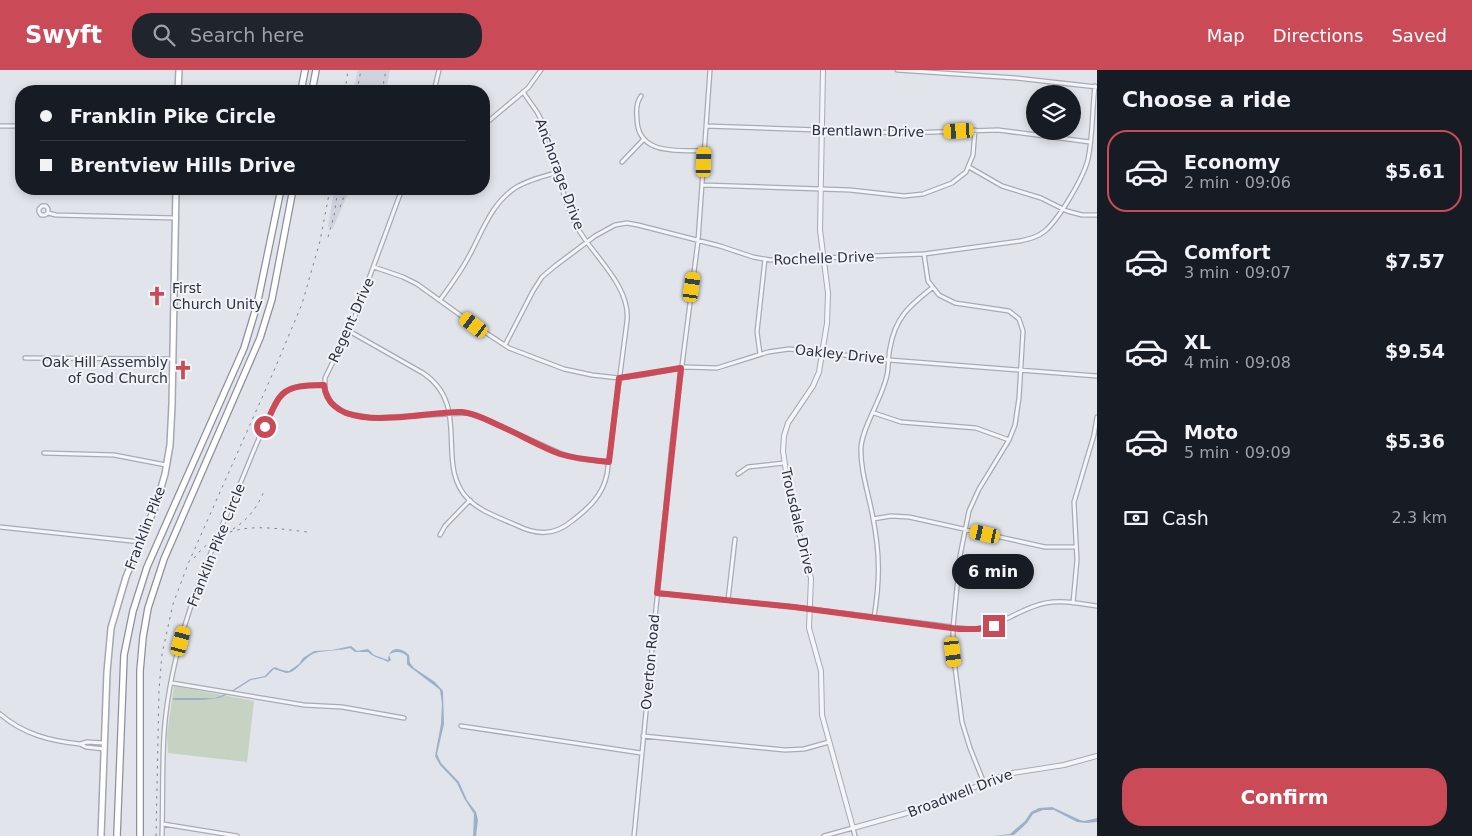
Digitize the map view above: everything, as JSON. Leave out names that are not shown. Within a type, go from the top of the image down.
[{"type":"highway","points":[[302,85],[306,70]]},
{"type":"highway","points":[[313,85],[316,70]]},
{"type":"highway","points":[[117,836],[124,655],[133,611],[147,567],[244,348],[257,305],[280,195]]},
{"type":"highway","points":[[140,836],[140,671],[148,608],[164,559],[260,338],[272,299],[292,195]]},
{"type":"main road","points":[[178,85],[179,70]]},
{"type":"main road","name":"Franklin Pike","points":[[102,836],[107,663],[112,628],[122,588],[157,502],[167,465],[172,422],[176,195]]},
{"type":"street","points":[[435,85],[439,70]]},
{"type":"street","points":[[490,119],[523,92],[534,81],[541,70]]},
{"type":"street","name":"Overton Road","points":[[634,836],[681,368],[698,241],[710,70]]},
{"type":"street","name":"Trousdale Drive","points":[[823,70],[820,230],[828,298],[823,352],[817,378],[793,413],[786,427],[783,442],[784,463],[792,511],[811,575],[810,631],[821,671],[822,710],[853,828]]},
{"type":"street","points":[[897,70],[1016,78],[1096,86]]},
{"type":"street","name":"Rochelle Drive","points":[[505,345],[542,277],[608,228],[627,223],[765,259],[924,254],[1030,239],[1046,230],[1084,172],[1088,157],[1096,86]]},
{"type":"street","name":"Anchorage Drive","points":[[349,330],[387,351],[432,380],[445,396],[450,413],[456,478],[462,491],[470,500],[486,511],[528,530],[541,533],[555,531],[570,523],[587,510],[598,498],[605,484],[609,462],[627,316],[626,302],[620,288],[587,243],[572,216],[543,121],[523,92]]},
{"type":"street","points":[[641,96],[637,103],[637,123],[638,131],[644,140],[661,149],[705,151]]},
{"type":"street","points":[[0,126],[15,126]]},
{"type":"street","name":"Brentlawn Drive","points":[[706,126],[904,132],[1004,131],[1090,142]]},
{"type":"street","points":[[703,185],[866,191],[899,196],[917,195],[933,191],[960,178],[969,167],[974,155],[975,130]]},
{"type":"street","points":[[622,162],[644,140]]},
{"type":"street","points":[[969,167],[1005,187],[1041,198],[1076,214],[1097,215]]},
{"type":"street","points":[[440,300],[462,269],[485,223],[497,204],[519,186],[559,172]]},
{"type":"street","name":"Regent Drive","points":[[324,385],[328,370],[349,330],[400,195]]},
{"type":"street","points":[[48,213],[56,215],[176,218]]},
{"type":"street","points":[[924,254],[928,278],[932,288],[939,295],[951,302],[1002,309],[1016,315],[1024,331],[1018,410],[1015,424],[1009,440],[979,489],[969,511],[959,564],[953,628],[953,652],[962,722],[984,783]]},
{"type":"street","points":[[760,354],[756,332],[765,259]]},
{"type":"street","name":"Oakley Drive","points":[[374,267],[407,279],[505,345],[575,372],[619,378],[681,368],[722,367],[760,354],[783,349],[888,360],[1097,376]]},
{"type":"street","points":[[874,617],[880,570],[878,546],[861,449],[863,435],[885,384],[893,335],[899,320],[912,304],[932,288]]},
{"type":"street","points":[[26,358],[173,359]]},
{"type":"street","name":"Franklin Pike Circle","points":[[162,836],[164,733],[172,683],[186,624],[200,580],[215,539],[276,404],[283,393],[292,388],[301,385],[324,385]]},
{"type":"street","points":[[324,385],[326,395],[332,405],[340,411],[352,415],[382,418],[464,413],[477,416],[562,454],[579,459],[609,462]]},
{"type":"street","points":[[874,413],[901,422],[976,428],[1009,440]]},
{"type":"street","points":[[1073,603],[1076,566],[1074,502],[1094,435],[1097,417]]},
{"type":"street","points":[[44,453],[114,455],[167,465]]},
{"type":"street","points":[[738,474],[748,467],[784,463]]},
{"type":"street","points":[[440,534],[470,500]]},
{"type":"street","points":[[873,519],[904,516],[1045,547],[1076,547]]},
{"type":"street","points":[[0,527],[141,542]]},
{"type":"street","points":[[728,600],[735,539]]},
{"type":"street","points":[[657,593],[810,609],[969,630],[985,628],[1000,623],[1039,604],[1056,602],[1097,606]]},
{"type":"street","points":[[172,683],[304,705],[348,707],[404,718]]},
{"type":"street","points":[[0,714],[16,726],[42,738],[57,742],[80,744],[86,747],[104,746]]},
{"type":"street","points":[[461,726],[641,753]]},
{"type":"street","points":[[643,736],[785,750],[804,749],[830,742]]},
{"type":"street","name":"Broadwell Drive","points":[[824,836],[925,808],[1010,773],[1064,764],[1097,756]]},
{"type":"street","points":[[163,824],[237,836]]},
{"type":"street","points":[[853,828],[855,836]]},
{"type":"shaded area","points":[[358,70],[390,70],[387,85],[354,85]]},
{"type":"shaded area","points":[[333,195],[347,195],[333,228],[328,227]]},
{"type":"green space","points":[[174,686],[254,701],[247,762],[168,753],[167,734]]},
{"type":"water","points":[[351,646],[357,651],[368,649],[374,655],[388,660],[389,655],[391,660],[388,662],[373,656],[368,652],[355,652],[350,648],[319,652],[311,655],[290,673],[274,669],[266,677],[251,680],[229,694],[219,698],[173,700],[173,698],[215,698],[228,693],[250,679],[265,676],[272,668],[275,667],[289,671],[314,651]]},
{"type":"water","points":[[396,649],[406,652],[414,668],[435,682],[443,691],[444,724],[437,754],[441,763],[459,782],[467,800],[476,812],[478,820],[476,836],[473,836],[474,814],[457,783],[440,765],[435,756],[441,724],[442,704],[440,690],[407,664],[407,656],[396,652],[389,655],[390,652]]},
{"type":"water","points":[[1052,807],[1084,821],[1097,818],[1097,822],[1077,822],[1054,810],[1043,810],[1033,814],[1027,823],[1014,835],[992,836],[1010,834],[1025,821],[1031,812],[1039,808]]},
{"type":"railway","points":[[346,85],[348,70]]},
{"type":"railway","points":[[358,85],[361,70]]},
{"type":"railway","points":[[383,85],[386,70]]},
{"type":"railway","points":[[156,836],[159,690],[162,654],[173,604],[188,564],[302,304],[320,241],[329,195]]},
{"type":"railway","points":[[328,237],[337,195]]},
{"type":"railway","points":[[340,207],[345,195]]},
{"type":"railway","points":[[233,529],[252,512],[265,489]]},
{"type":"railway","points":[[194,558],[206,545],[232,531],[246,528],[276,528],[307,532]]},
{"type":"place","name":"First Church Unity","points":[[157,296]]},
{"type":"place","name":"Oak Hill Assembly of God Church","points":[[183,370]]},
{"type":"route","points":[[265,427],[276,404],[287,390],[301,385],[324,385],[326,395],[332,405],[340,411],[352,415],[382,418],[458,412],[467,413],[562,454],[579,459],[609,462],[619,378],[681,368],[657,593],[794,607],[969,630],[994,626]]}]
